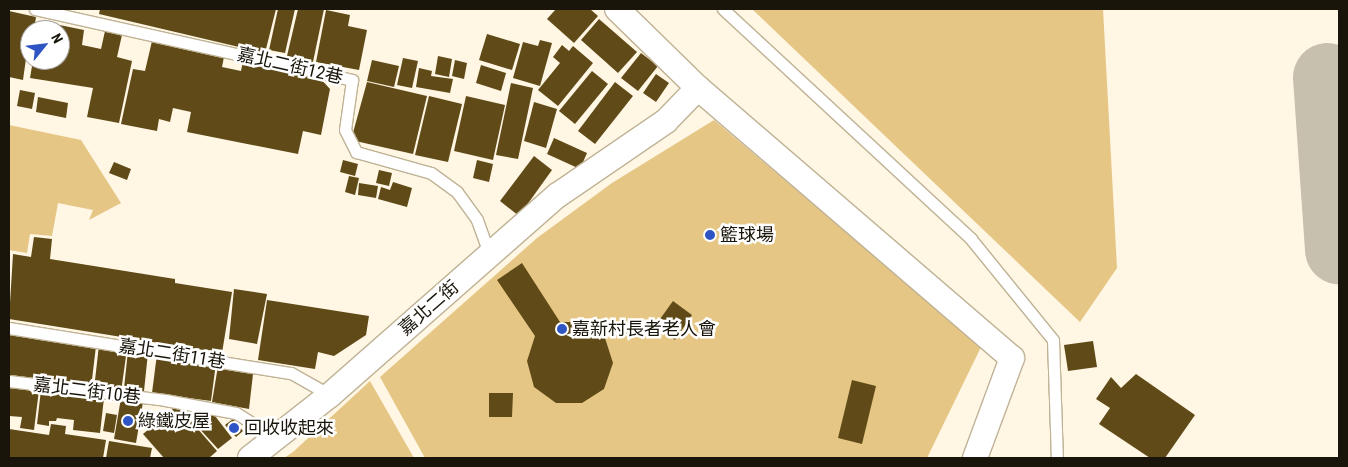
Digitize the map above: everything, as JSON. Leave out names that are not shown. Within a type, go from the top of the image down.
[{"type":"street","points":[[617,9],[698,88],[1012,358],[975,458]]},
{"type":"street","name":"嘉北二街","points":[[250,458],[330,395],[558,195],[608,158],[666,121],[698,88]]},
{"type":"lane","name":"嘉北二街12巷","points":[[35,9],[352,80],[345,130],[356,152],[431,173],[457,192],[477,220],[490,255]]},
{"type":"lane","points":[[723,9],[971,239],[1053,340],[1057,458]]},
{"type":"lane","name":"嘉北二街11巷","points":[[9,328],[291,373],[330,395]]},
{"type":"lane","name":"嘉北二街10巷","points":[[9,381],[165,400],[236,413],[276,438]]},
{"type":"shaded area","points":[[752,9],[1103,9],[1117,268],[1080,322]]},
{"type":"shaded area","points":[[714,120],[981,347],[927,458],[425,458],[380,377],[537,238],[612,183]]},
{"type":"shaded area","points":[[9,125],[81,140],[121,203],[89,220],[93,210],[58,203],[52,236],[30,234],[27,253],[9,250]]},
{"type":"shaded area","points":[[370,381],[414,458],[284,458],[293,452]]},
{"type":"building","points":[[100,9],[276,9],[265,53],[99,14]]},
{"type":"building","points":[[278,9],[295,9],[285,53],[269,50]]},
{"type":"building","points":[[298,9],[324,9],[313,62],[287,56]]},
{"type":"building","points":[[556,9],[590,9],[598,16],[574,43],[547,19]]},
{"type":"building","points":[[326,10],[350,15],[348,26],[367,30],[359,70],[316,62]]},
{"type":"building","points":[[9,11],[36,17],[36,20],[20,20],[20,70],[24,70],[23,80],[9,77]]},
{"type":"building","points":[[599,19],[637,52],[618,73],[581,40]]},
{"type":"building","points":[[70,27],[84,30],[82,45],[101,49],[105,31],[122,35],[117,57],[132,61],[119,123],[87,117],[93,88],[30,78],[31,70],[70,70]]},
{"type":"building","points":[[487,34],[520,44],[512,70],[479,60]]},
{"type":"building","points":[[540,40],[552,43],[540,86],[513,78],[523,42],[538,46]]},
{"type":"building","points":[[152,41],[224,57],[222,67],[241,71],[243,61],[318,76],[330,89],[321,135],[303,131],[298,154],[187,132],[191,112],[173,108],[170,122],[159,119],[157,131],[121,124],[133,69],[145,71]]},
{"type":"building","points":[[562,45],[569,51],[573,46],[593,63],[558,106],[538,90],[560,63],[553,57]]},
{"type":"building","points":[[641,53],[658,66],[638,91],[621,78]]},
{"type":"building","points":[[438,56],[452,59],[449,77],[435,74]]},
{"type":"building","points":[[403,58],[418,61],[412,88],[397,85]]},
{"type":"building","points":[[372,60],[399,66],[394,87],[367,81]]},
{"type":"building","points":[[455,60],[467,63],[464,79],[452,76]]},
{"type":"building","points":[[481,65],[506,73],[501,91],[476,83]]},
{"type":"building","points":[[419,68],[432,71],[431,76],[453,79],[450,93],[416,87]]},
{"type":"building","points":[[592,71],[608,84],[575,124],[559,111]]},
{"type":"building","points":[[656,74],[669,83],[656,102],[643,93]]},
{"type":"building","points":[[367,82],[427,96],[413,154],[351,140]]},
{"type":"building","points":[[615,82],[633,96],[595,144],[578,131]]},
{"type":"building","points":[[511,83],[533,88],[518,159],[496,155]]},
{"type":"building","points":[[20,90],[35,93],[32,109],[17,106]]},
{"type":"building","points":[[429,96],[462,104],[448,162],[415,155]]},
{"type":"building","points":[[466,96],[505,105],[493,160],[454,151]]},
{"type":"building","points":[[38,97],[68,103],[66,118],[36,112]]},
{"type":"building","points":[[534,102],[557,109],[546,148],[524,141]]},
{"type":"building","points":[[554,138],[587,153],[580,169],[547,154]]},
{"type":"building","points":[[534,156],[552,170],[519,216],[500,201]]},
{"type":"building","points":[[343,160],[358,164],[355,176],[340,172]]},
{"type":"building","points":[[477,160],[493,164],[489,182],[473,178]]},
{"type":"building","points":[[114,162],[131,169],[127,180],[109,173]]},
{"type":"building","points":[[379,170],[392,173],[389,186],[376,183]]},
{"type":"building","points":[[349,176],[359,178],[355,195],[345,192]]},
{"type":"building","points":[[393,182],[412,188],[407,207],[378,199],[381,187],[390,190]]},
{"type":"building","points":[[359,183],[378,186],[376,198],[358,195]]},
{"type":"building","points":[[34,237],[52,239],[50,259],[175,279],[175,283],[232,292],[222,353],[9,319],[13,254],[31,257]]},
{"type":"building","name":"嘉新村長者老人會","points":[[522,263],[560,322],[584,322],[605,338],[613,363],[604,389],[582,403],[556,403],[534,387],[527,361],[535,336],[497,280]]},
{"type":"building","points":[[234,289],[267,294],[257,344],[229,339]]},
{"type":"building","points":[[267,300],[369,316],[366,335],[334,356],[318,352],[315,369],[258,360]]},
{"type":"building","points":[[673,301],[692,315],[675,340],[655,326]]},
{"type":"building","points":[[9,333],[96,346],[91,388],[9,377]]},
{"type":"building","points":[[1093,341],[1097,367],[1068,371],[1064,345]]},
{"type":"building","points":[[99,345],[127,349],[121,392],[94,389]]},
{"type":"building","points":[[128,351],[148,353],[144,391],[124,388]]},
{"type":"building","points":[[157,354],[216,363],[211,401],[152,393]]},
{"type":"building","points":[[218,366],[253,374],[249,409],[212,402]]},
{"type":"building","points":[[1136,374],[1195,415],[1165,458],[1150,458],[1099,424],[1110,408],[1096,399],[1111,377],[1121,388]]},
{"type":"building","points":[[852,380],[876,386],[862,444],[838,438]]},
{"type":"building","points":[[9,387],[39,390],[34,430],[20,428],[22,417],[9,416]]},
{"type":"building","points":[[41,390],[104,398],[100,433],[73,430],[74,420],[57,418],[56,421],[49,421],[49,426],[37,424]]},
{"type":"building","points":[[489,393],[513,393],[512,417],[489,417]]},
{"type":"building","name":"綠鐵皮屋","points":[[121,398],[143,402],[136,443],[114,439]]},
{"type":"building","points":[[177,405],[217,451],[209,458],[164,458],[143,434]]},
{"type":"building","points":[[193,407],[212,412],[232,438],[218,449],[187,415]]},
{"type":"building","points":[[106,413],[117,415],[114,433],[103,431]]},
{"type":"building","name":"回收收起來","points":[[233,419],[243,431],[236,437],[225,425]]},
{"type":"building","points":[[51,424],[66,426],[65,434],[106,440],[103,458],[9,458],[9,429],[49,435]]},
{"type":"building","points":[[109,441],[152,448],[150,458],[106,458]]},
{"type":"taxiway","points":[[1327,77],[1339,250]]},
{"type":"place","name":"籃球場","points":[[710,235]]},
{"type":"place","name":"嘉新村長者老人會","points":[[562,329]]},
{"type":"place","name":"綠鐵皮屋","points":[[128,421]]},
{"type":"place","name":"回收收起來","points":[[234,428]]}]
